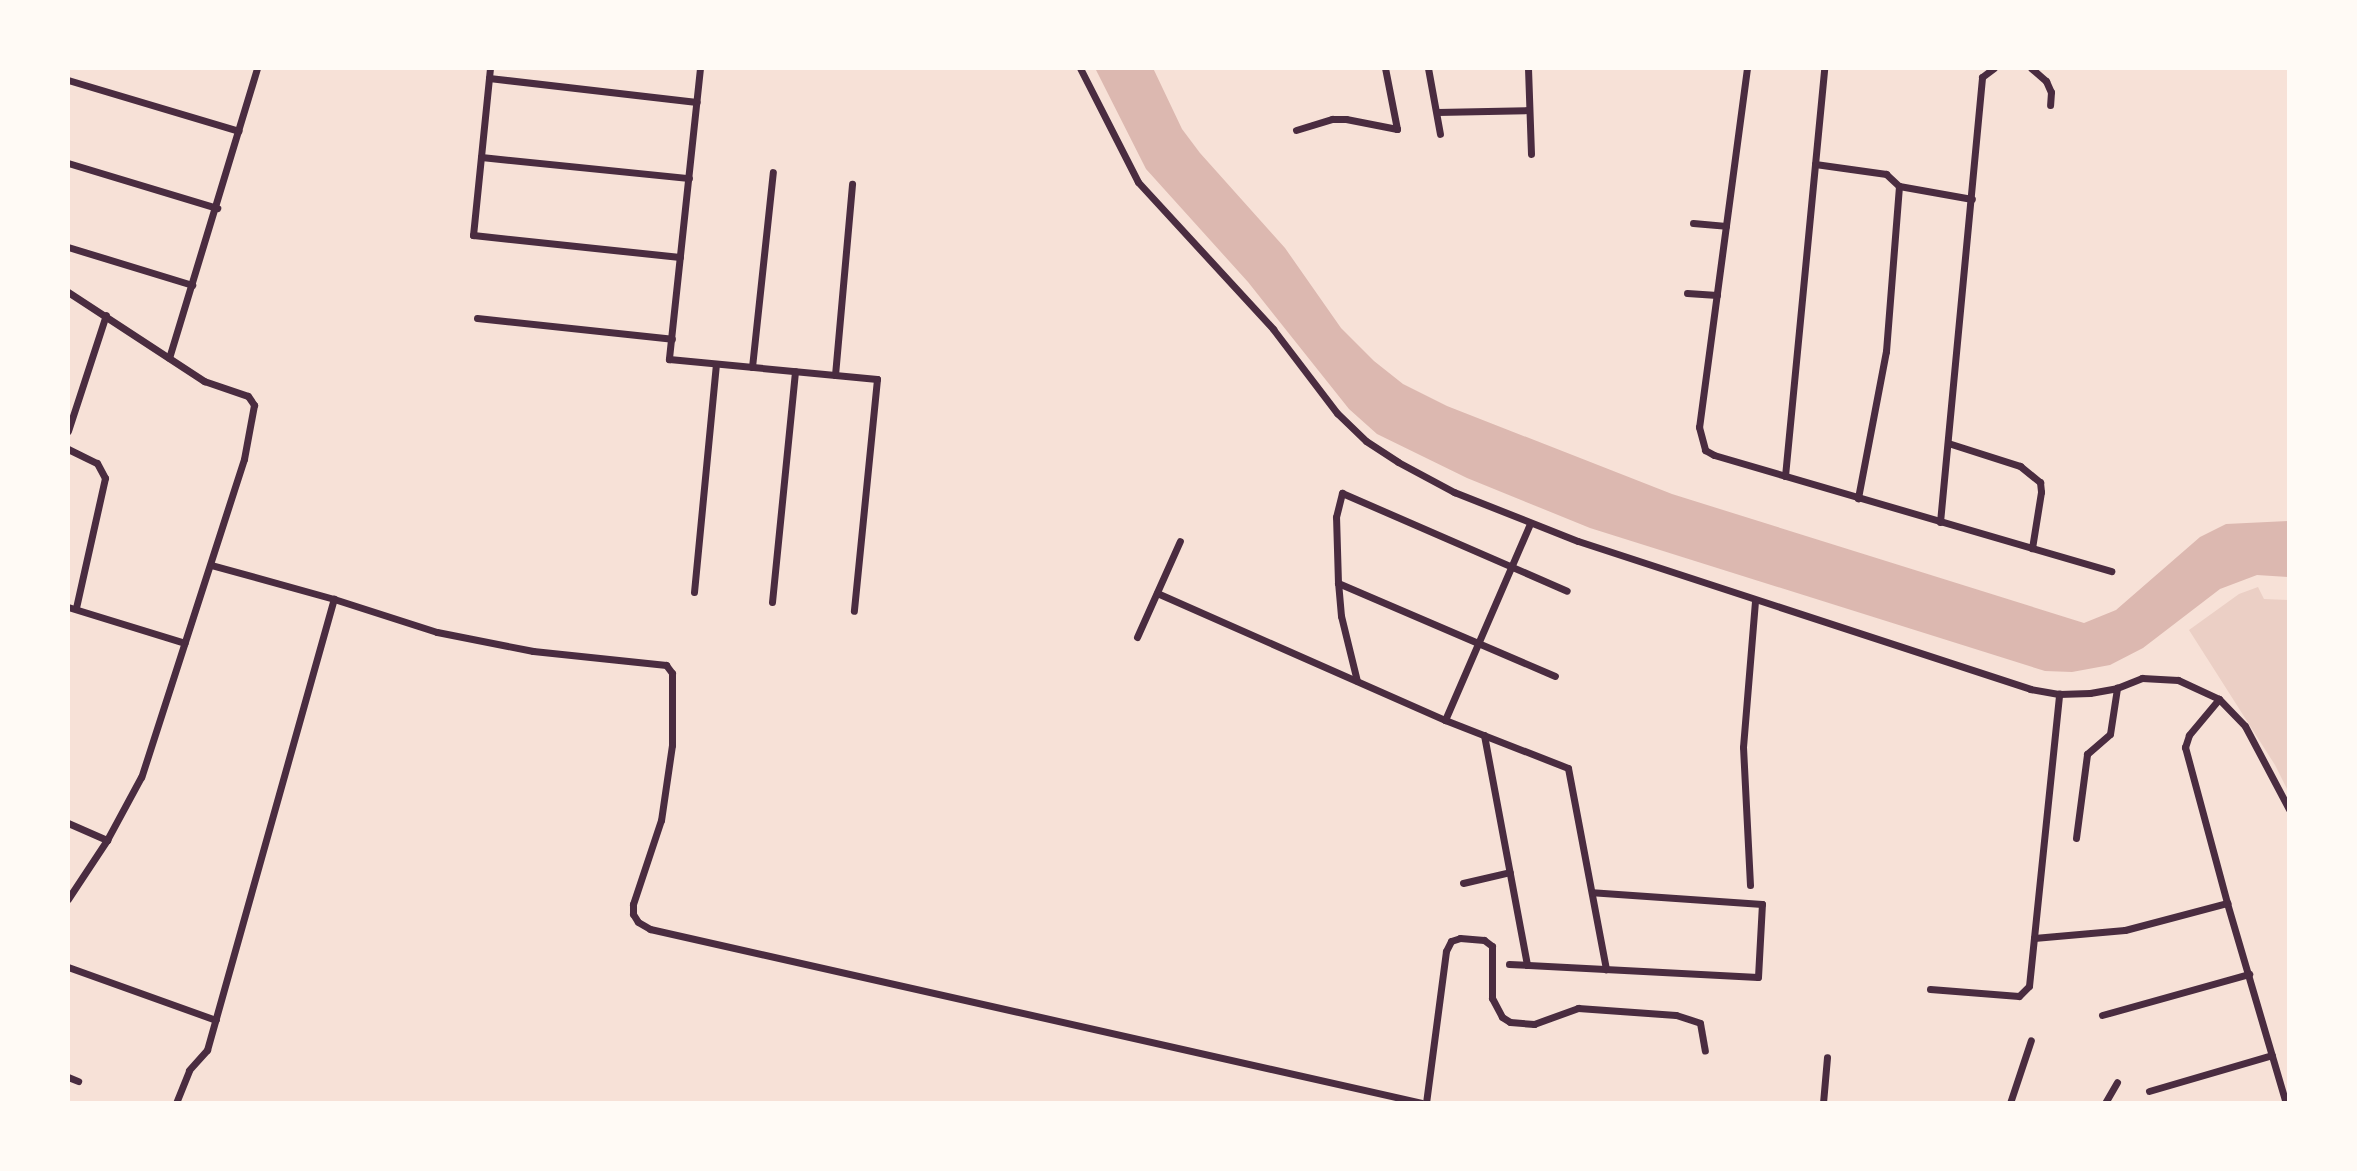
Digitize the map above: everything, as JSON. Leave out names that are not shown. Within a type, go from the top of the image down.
[{"type":"street","points":[[169,358],[217,208],[257,68]]},
{"type":"street","points":[[490,68],[473,235],[680,257]]},
{"type":"street","points":[[701,68],[669,359],[877,379],[854,611]]},
{"type":"street","points":[[1080,68],[1138,182],[1273,329],[1349,426],[1376,448],[1454,492],[1530,524],[1755,601],[2030,689],[2059,694],[2117,688],[2143,678],[2178,680],[2219,699],[2250,734],[2289,809]]},
{"type":"street","points":[[1296,130],[1332,119],[1346,119],[1397,129],[1385,68]]},
{"type":"street","points":[[1428,68],[1440,134]]},
{"type":"street","points":[[1528,68],[1531,154]]},
{"type":"street","points":[[1747,68],[1699,427],[1705,450],[1858,498],[2111,571]]},
{"type":"street","points":[[1785,476],[1824,68]]},
{"type":"street","points":[[1940,522],[1982,76],[1994,68]]},
{"type":"street","points":[[2031,68],[2046,81],[2051,92],[2050,105]]},
{"type":"street","points":[[489,78],[697,102]]},
{"type":"street","points":[[68,80],[239,131]]},
{"type":"street","points":[[1437,112],[1530,110]]},
{"type":"street","points":[[481,157],[689,178]]},
{"type":"street","points":[[68,163],[217,208]]},
{"type":"street","points":[[1815,164],[1886,174],[1899,186],[1972,199]]},
{"type":"street","points":[[752,367],[773,172]]},
{"type":"street","points":[[835,375],[852,184]]},
{"type":"street","points":[[1858,498],[1886,351],[1899,186]]},
{"type":"street","points":[[1693,223],[1726,226]]},
{"type":"street","points":[[68,247],[192,285]]},
{"type":"street","points":[[68,292],[204,380],[243,393],[254,405],[244,459],[141,777],[107,840],[68,899]]},
{"type":"street","points":[[1687,293],[1717,295]]},
{"type":"street","points":[[68,431],[106,315]]},
{"type":"street","points":[[477,318],[672,339]]},
{"type":"street","points":[[694,592],[716,364]]},
{"type":"street","points":[[772,602],[794,371]]},
{"type":"street","points":[[1948,443],[2020,466],[2039,482],[2041,492],[2032,548]]},
{"type":"street","points":[[68,449],[97,463],[105,478],[72,608],[185,643]]},
{"type":"street","points":[[1357,681],[1341,616],[1338,583],[1336,517],[1342,493],[1567,592]]},
{"type":"street","points":[[1445,720],[1530,524]]},
{"type":"street","points":[[1137,637],[1180,541]]},
{"type":"street","points":[[211,565],[334,599],[437,632],[506,646],[666,665],[672,673],[672,745],[661,820],[632,914],[638,922],[650,929],[1424,1103],[1446,951],[1451,941],[1460,938],[1484,940],[1492,946],[1492,998],[1502,1017],[1510,1022],[1534,1024],[1578,1008],[1676,1016],[1700,1023],[1705,1051]]},
{"type":"street","points":[[1338,583],[1555,676]]},
{"type":"street","points":[[1157,593],[1445,720],[1568,768],[1606,969]]},
{"type":"street","points":[[176,1103],[189,1070],[207,1050],[334,599]]},
{"type":"street","points":[[1750,886],[1743,747],[1755,601]]},
{"type":"street","points":[[2076,838],[2087,754],[2109,734],[2117,688]]},
{"type":"street","points":[[1930,989],[2020,996],[2029,986],[2059,694]]},
{"type":"street","points":[[2219,699],[2189,734],[2185,747],[2227,903],[2286,1103]]},
{"type":"street","points":[[1484,735],[1527,965]]},
{"type":"street","points":[[68,823],[107,840]]},
{"type":"street","points":[[1463,883],[1510,872]]},
{"type":"street","points":[[1509,964],[1758,977],[1762,904],[1592,892]]},
{"type":"street","points":[[2034,938],[2125,930],[2227,903]]},
{"type":"street","points":[[68,967],[216,1020]]},
{"type":"street","points":[[2102,1015],[2249,974]]},
{"type":"street","points":[[2010,1103],[2031,1040]]},
{"type":"street","points":[[2149,1091],[2272,1055]]},
{"type":"street","points":[[1823,1103],[1827,1057]]},
{"type":"street","points":[[68,1077],[78,1080]]},
{"type":"street","points":[[2105,1103],[2117,1082]]},
{"type":"shaded area","points":[[1095,68],[1153,68],[1182,129],[1285,248],[1341,328],[1374,361],[1403,384],[1447,406],[1672,494],[2084,623],[2116,610],[2200,537],[2226,524],[2289,521],[2289,577],[2257,575],[2220,589],[2143,648],[2110,665],[2072,672],[2045,671],[1590,528],[1467,478],[1377,434],[1349,409],[1248,282],[1146,169]]},
{"type":"shaded area","points":[[2258,587],[2264,599],[2289,600],[2289,793],[2275,765],[2189,630],[2239,594]]}]
